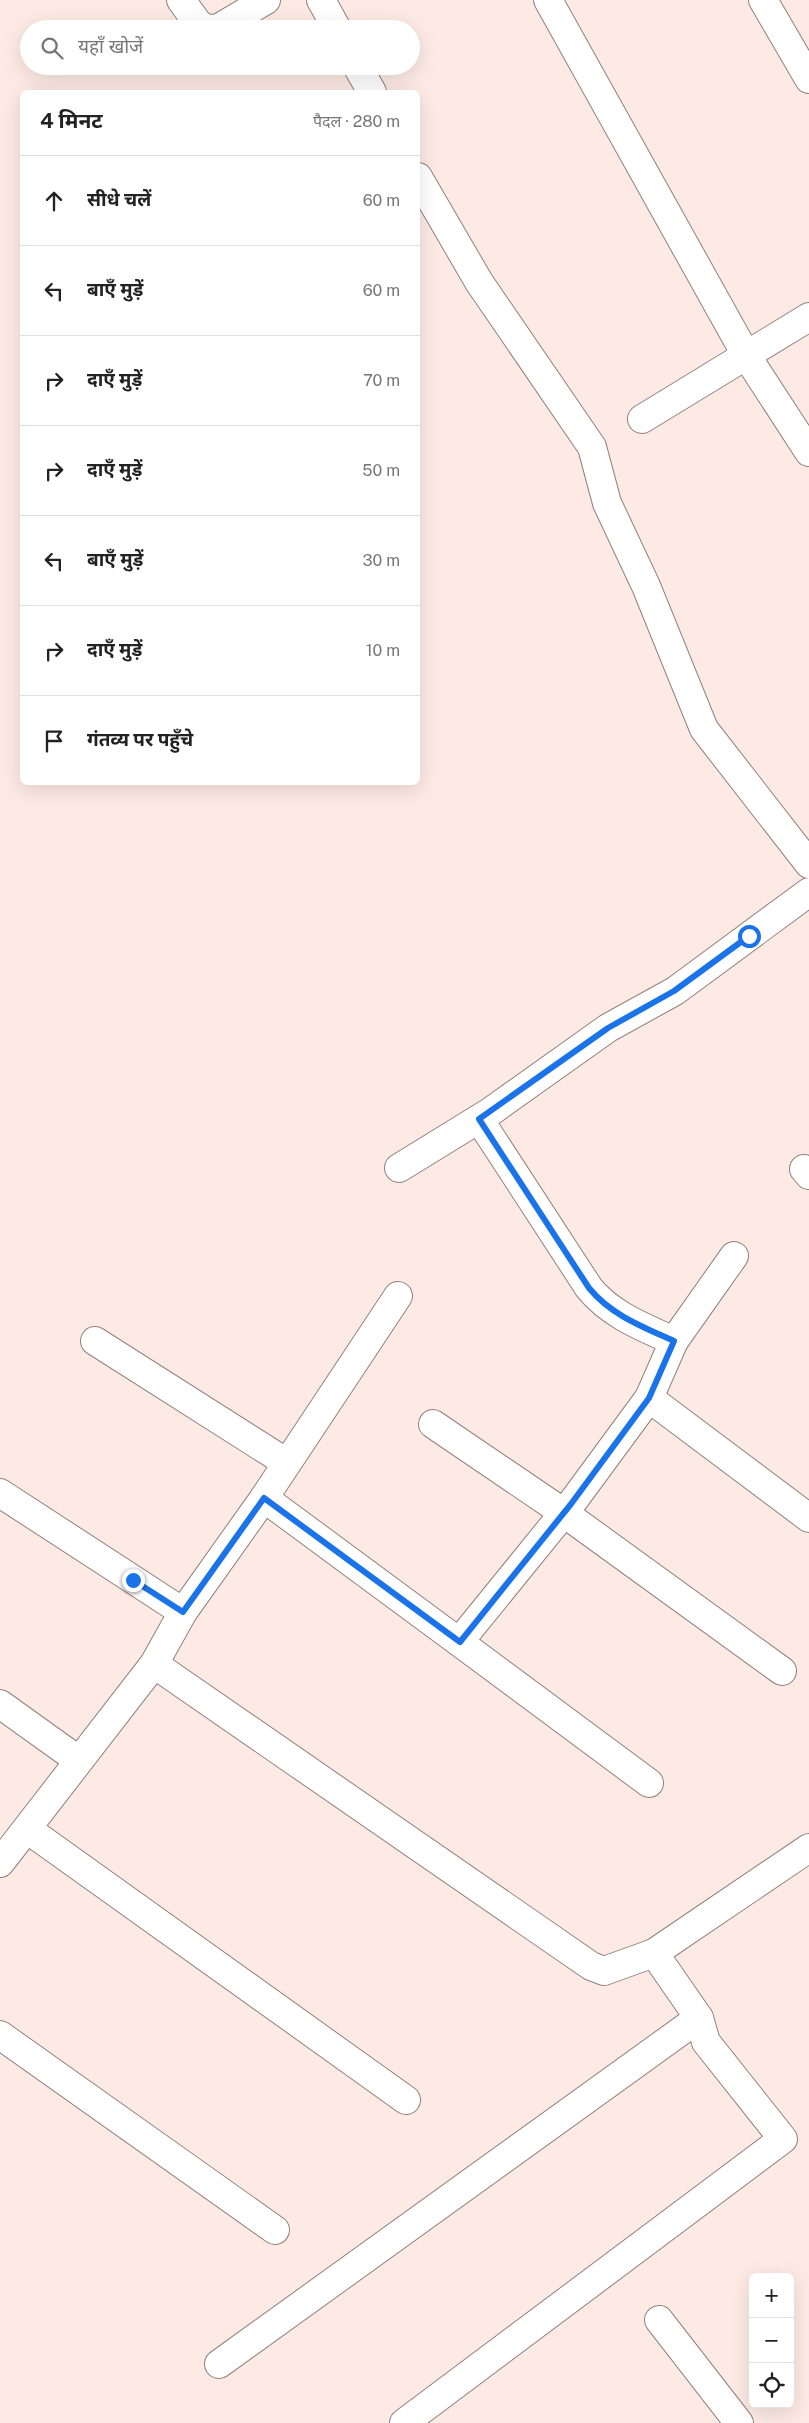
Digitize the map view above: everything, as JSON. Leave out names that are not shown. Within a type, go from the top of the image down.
[{"type":"street","points":[[181,0],[196,20]]},
{"type":"street","points":[[233,20],[266,0]]},
{"type":"street","points":[[321,0],[332,20]]},
{"type":"street","points":[[548,0],[746,355],[809,452]]},
{"type":"street","points":[[763,0],[809,79]]},
{"type":"street","points":[[362,75],[371,90]]},
{"type":"street","points":[[420,180],[478,282],[592,447],[607,503],[646,586],[704,728],[809,864]]},
{"type":"street","points":[[642,419],[809,317]]},
{"type":"street","points":[[399,1168],[479,1119],[608,1028],[674,991],[809,892]]},
{"type":"street","points":[[479,1119],[600,1303],[627,1319],[674,1341]]},
{"type":"street","points":[[460,1642],[564,1513],[649,1398],[674,1341],[734,1256]]},
{"type":"street","points":[[0,1863],[154,1664],[183,1612],[264,1498],[398,1296]]},
{"type":"street","points":[[95,1341],[287,1463]]},
{"type":"street","points":[[649,1398],[809,1518]]},
{"type":"street","points":[[433,1424],[564,1513],[782,1671]]},
{"type":"street","points":[[0,1493],[183,1612]]},
{"type":"street","points":[[264,1498],[648,1782]]},
{"type":"street","points":[[154,1664],[591,1966],[604,1971],[654,1952],[809,1848]]},
{"type":"street","points":[[0,1704],[78,1760]]},
{"type":"street","points":[[27,1829],[406,2100]]},
{"type":"street","points":[[404,2423],[783,2139],[706,2042],[699,2018],[654,1952]]},
{"type":"street","points":[[219,2364],[699,2018]]},
{"type":"street","points":[[0,2035],[275,2230]]},
{"type":"street","points":[[659,2320],[738,2423]]},
{"type":"route","points":[[133,1580],[183,1612],[264,1498],[460,1642],[571,1504],[649,1398],[674,1341],[627,1319],[600,1303],[479,1119],[608,1028],[674,991],[749,936]]}]
